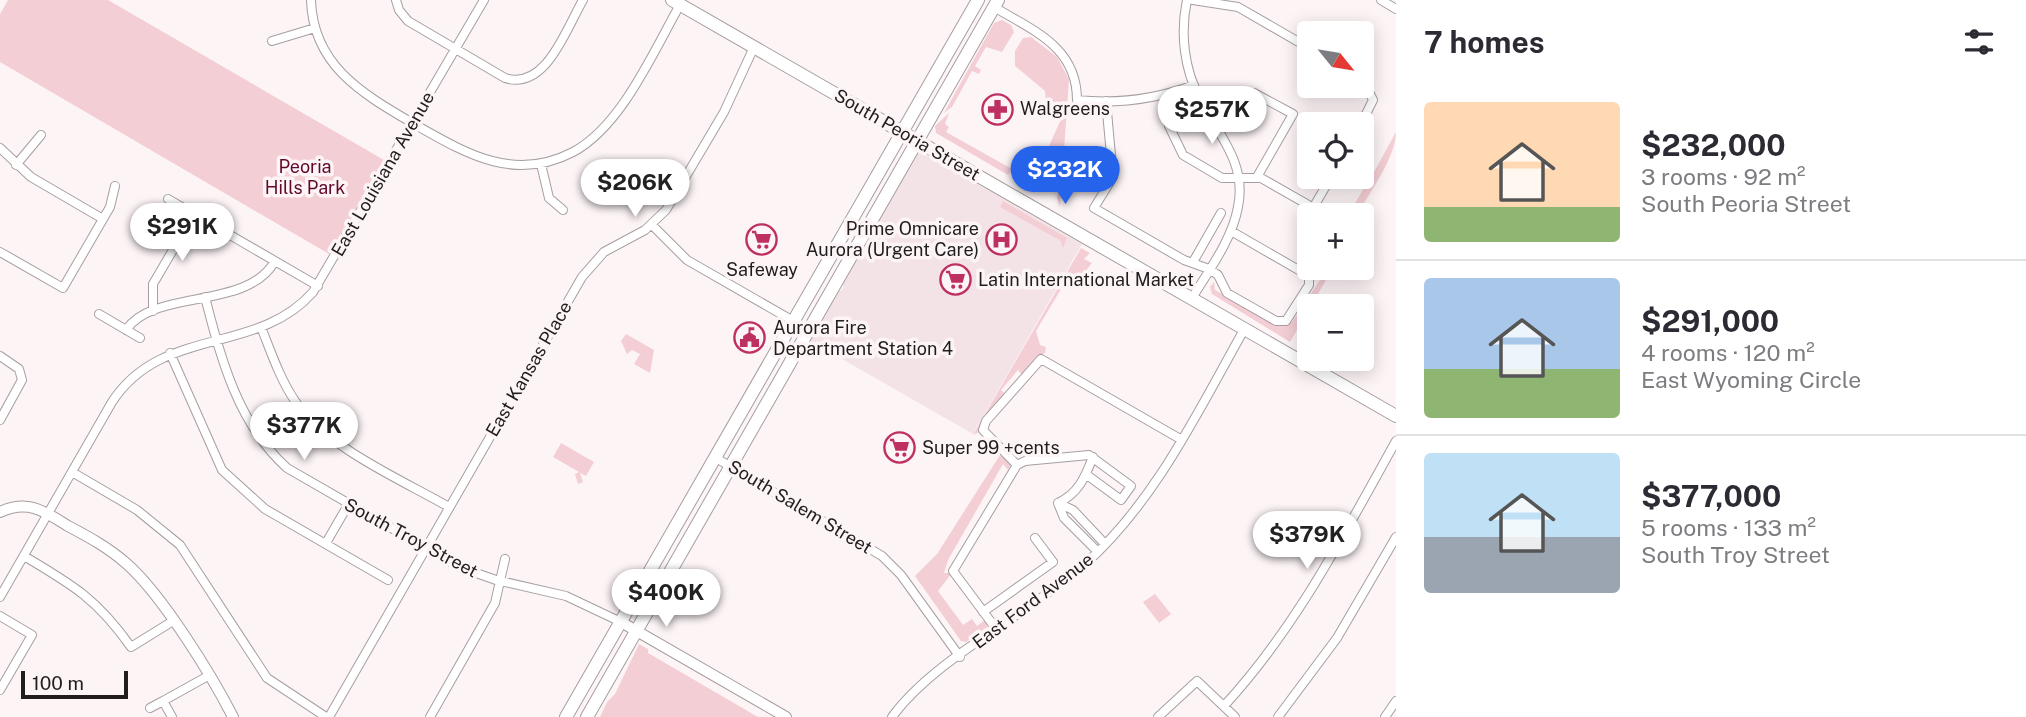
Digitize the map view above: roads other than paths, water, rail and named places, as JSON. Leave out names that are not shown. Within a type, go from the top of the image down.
[{"type":"main road","points":[[566,717],[978,0]]},
{"type":"main road","name":"South Peoria Street","points":[[678,1],[1396,416]]},
{"type":"main road","points":[[587,717],[918,141],[993,2]]},
{"type":"street","points":[[311,0],[315,28],[324,51],[346,80],[412,123],[481,160],[505,165],[541,164],[582,147],[609,123],[678,1]]},
{"type":"street","points":[[396,0],[398,10],[408,21],[505,78],[526,79],[544,67],[583,0]]},
{"type":"street","name":"East Louisiana Avenue","points":[[0,597],[118,392],[144,367],[170,353],[261,327],[296,309],[317,286],[484,0]]},
{"type":"street","points":[[1187,0],[1184,39],[1194,85],[1232,153],[1239,177],[1239,206],[1231,231],[1192,298]]},
{"type":"street","points":[[1193,0],[1238,7],[1297,41]]},
{"type":"street","points":[[1384,1],[1396,9]]},
{"type":"street","points":[[993,2],[1063,53],[1075,79],[1077,100],[1106,102],[1165,95],[1194,85]]},
{"type":"street","points":[[272,41],[315,28]]},
{"type":"street","name":"East Kansas Place","points":[[327,717],[586,270],[604,253],[652,225],[671,203],[724,112],[754,47]]},
{"type":"street","points":[[1212,119],[1254,93],[1293,114],[1257,177]]},
{"type":"street","points":[[1165,95],[1169,126],[1183,155],[1222,178],[1257,177],[1304,203]]},
{"type":"street","points":[[1106,102],[1113,177],[1094,208],[1184,260],[1209,269],[1218,275],[1227,293],[1278,322],[1290,318],[1309,285],[1306,272],[1231,231]]},
{"type":"street","points":[[16,165],[41,135]]},
{"type":"street","points":[[0,148],[16,165],[103,219]]},
{"type":"street","points":[[541,164],[550,198],[562,210]]},
{"type":"street","points":[[0,252],[63,288],[103,219],[113,198],[115,186]]},
{"type":"street","points":[[168,199],[317,286]]},
{"type":"street","points":[[1193,262],[1221,213]]},
{"type":"street","points":[[153,311],[150,301],[153,284],[194,214]]},
{"type":"street","points":[[652,225],[688,260],[809,330]]},
{"type":"street","points":[[179,239],[192,230],[215,226]]},
{"type":"street","points":[[126,330],[136,318],[153,311],[255,283],[275,261]]},
{"type":"street","name":"South Troy Street","points":[[205,297],[216,340],[248,419],[265,446],[300,477],[467,571],[501,582],[566,596],[621,622],[786,717]]},
{"type":"street","points":[[100,314],[140,338]]},
{"type":"street","points":[[261,327],[288,389],[309,418],[339,442],[449,508]]},
{"type":"street","name":"East Ford Avenue","points":[[892,717],[922,684],[1065,581],[1098,552],[1150,490],[1182,440],[1245,328]]},
{"type":"street","points":[[170,353],[222,470],[261,506],[388,580]]},
{"type":"street","points":[[0,356],[19,369],[22,380],[0,420]]},
{"type":"street","points":[[1017,465],[983,430],[986,421],[1041,359],[1182,440]]},
{"type":"street","points":[[1224,706],[1249,679],[1295,618],[1396,442]]},
{"type":"street","points":[[1058,503],[1072,497],[1087,475],[1093,457]]},
{"type":"street","points":[[997,630],[953,571],[1017,465],[1026,461],[1093,457],[1131,486],[1121,500],[1087,475]]},
{"type":"street","name":"South Salem Street","points":[[716,458],[882,556],[901,575],[960,657]]},
{"type":"street","points":[[72,472],[137,510],[180,544],[267,678],[327,717]]},
{"type":"street","points":[[1058,503],[1073,510],[1105,544]]},
{"type":"street","points":[[1058,503],[1064,518],[1098,552]]},
{"type":"street","points":[[0,512],[26,505],[48,514],[120,558],[143,580],[173,621],[233,717]]},
{"type":"street","points":[[326,543],[348,505]]},
{"type":"street","points":[[1278,717],[1337,638],[1396,537]]},
{"type":"street","points":[[984,612],[1053,562],[1035,538]]},
{"type":"street","points":[[24,556],[86,594],[110,617],[131,647],[173,621]]},
{"type":"street","points":[[430,717],[495,603],[505,559]]},
{"type":"street","points":[[0,616],[32,635],[0,690]]},
{"type":"street","points":[[150,708],[208,677]]},
{"type":"street","points":[[1158,717],[1197,681],[1235,717]]},
{"type":"street","points":[[163,701],[172,717]]},
{"type":"street","points":[[1385,717],[1396,701]]},
{"type":"place","name":"Walgreens","points":[[997,109]]},
{"type":"place","name":"Safeway","points":[[762,239]]},
{"type":"place","name":"Prime Omnicare Aurora (Urgent Care)","points":[[1002,239]]},
{"type":"place","name":"Latin International Market","points":[[955,280]]},
{"type":"place","name":"Aurora Fire Department Station 4","points":[[750,338]]},
{"type":"place","name":"Super 99 +cents","points":[[899,448]]},
{"type":"park label","name":"Peoria Hills Park","points":[[305,177]]}]
